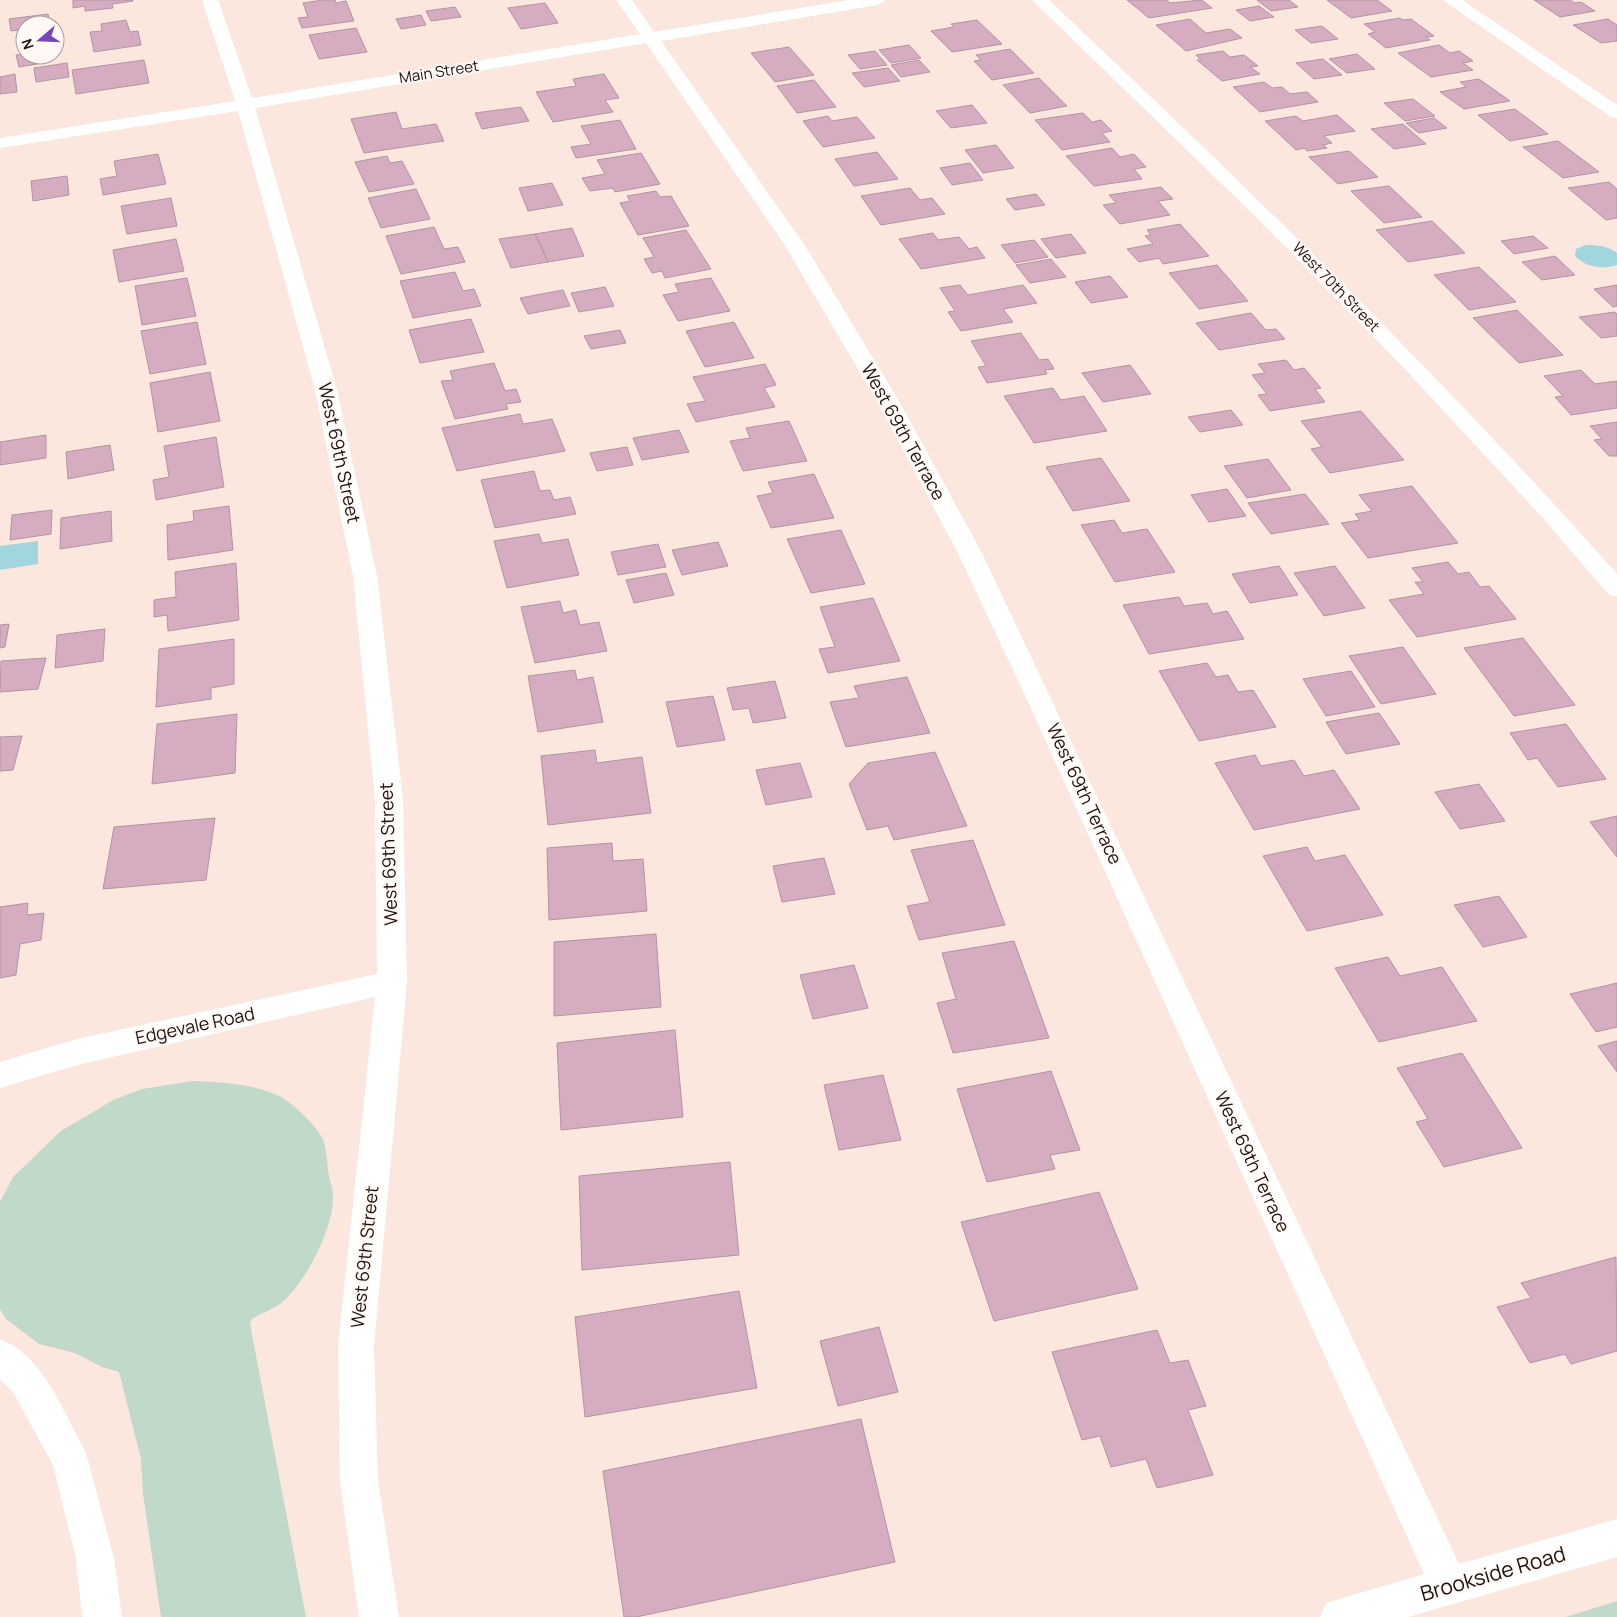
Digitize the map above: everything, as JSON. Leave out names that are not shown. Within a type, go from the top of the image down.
[{"type":"street","name":"West 69th Street","points":[[210,0],[245,104],[326,390],[365,576],[389,800],[392,982],[356,1346],[359,1481],[379,1617]]},
{"type":"street","name":"West 69th Terrace","points":[[624,0],[794,244],[888,401],[970,552],[1450,1587]]},
{"type":"street","name":"Main Street","points":[[0,143],[878,0]]},
{"type":"street","name":"West 70th Street","points":[[1040,0],[1285,234],[1444,398],[1566,530],[1617,589]]},
{"type":"street","points":[[1451,0],[1617,113]]},
{"type":"street","name":"Edgevale Road","points":[[0,1076],[77,1052],[392,982]]},
{"type":"street","points":[[0,1355],[26,1380],[70,1460],[95,1559],[102,1617]]},
{"type":"street","name":"Brookside Road","points":[[1340,1617],[1617,1538]]},
{"type":"green space","points":[[193,1081],[248,1086],[279,1096],[311,1122],[321,1136],[325,1146],[333,1195],[329,1222],[324,1237],[311,1265],[294,1290],[281,1303],[252,1319],[250,1324],[306,1617],[161,1617],[143,1494],[141,1459],[119,1372],[102,1367],[75,1353],[39,1344],[6,1319],[0,1309],[0,1202],[13,1177],[61,1131],[113,1100],[142,1089]]},
{"type":"green space","points":[[1617,1601],[1617,1617],[1566,1617]]},
{"type":"water","points":[[1586,245],[1603,246],[1614,251],[1617,253],[1617,265],[1600,267],[1589,265],[1579,260],[1575,256],[1576,249]]},
{"type":"water","points":[[38,541],[38,564],[0,570],[0,546]]},
{"type":"building","points":[[73,0],[133,1],[112,4],[113,8],[85,11],[85,6],[73,8]]},
{"type":"building","points":[[335,0],[336,3],[346,1],[354,21],[302,28],[298,18],[308,17],[303,3]]},
{"type":"building","points":[[1127,0],[1167,0],[1170,3],[1202,0],[1212,8],[1149,18]]},
{"type":"building","points":[[1257,0],[1289,0],[1298,7],[1271,11]]},
{"type":"building","points":[[1327,0],[1377,0],[1392,11],[1351,18]]},
{"type":"building","points":[[1534,0],[1570,0],[1575,3],[1581,2],[1595,11],[1560,17]]},
{"type":"building","points":[[545,3],[558,23],[521,29],[508,8]]},
{"type":"building","points":[[1259,6],[1274,17],[1250,21],[1236,10]]},
{"type":"building","points":[[455,7],[461,17],[431,21],[426,11]]},
{"type":"building","points":[[421,15],[426,25],[401,29],[396,19]]},
{"type":"building","points":[[15,18],[15,30],[11,31],[9,19]]},
{"type":"building","points":[[1400,18],[1403,20],[1411,19],[1434,36],[1426,37],[1430,40],[1386,48],[1368,34],[1375,32],[1364,24]]},
{"type":"building","points":[[1190,19],[1206,33],[1230,29],[1242,38],[1186,51],[1156,25]]},
{"type":"building","points":[[1608,19],[1617,25],[1617,41],[1601,43],[1573,25]]},
{"type":"building","points":[[126,20],[130,32],[138,31],[141,45],[94,52],[90,32],[102,31],[101,24]]},
{"type":"building","points":[[977,20],[1002,44],[952,52],[931,31],[954,27],[951,24]]},
{"type":"building","points":[[1322,26],[1338,39],[1311,43],[1295,30]]},
{"type":"building","points":[[356,28],[367,52],[319,59],[309,35]]},
{"type":"building","points":[[909,45],[921,58],[891,63],[879,50]]},
{"type":"building","points":[[1439,45],[1450,53],[1459,51],[1473,61],[1463,63],[1473,70],[1431,77],[1398,53]]},
{"type":"building","points":[[789,47],[814,75],[775,82],[751,53]]},
{"type":"building","points":[[1010,49],[1034,73],[992,80],[974,61],[981,60],[976,55]]},
{"type":"building","points":[[875,51],[887,65],[860,69],[848,55]]},
{"type":"building","points":[[1223,51],[1230,57],[1244,55],[1258,66],[1250,67],[1260,74],[1222,81],[1197,60],[1201,60],[1196,55]]},
{"type":"building","points":[[1357,54],[1375,69],[1347,73],[1329,59]]},
{"type":"building","points":[[1323,59],[1342,75],[1314,79],[1296,63]]},
{"type":"building","points":[[144,60],[149,83],[76,94],[72,70]]},
{"type":"building","points":[[919,60],[930,72],[901,77],[891,65]]},
{"type":"building","points":[[67,63],[69,77],[36,82],[34,68],[65,65]]},
{"type":"building","points":[[888,68],[900,81],[864,87],[852,73]]},
{"type":"building","points":[[15,74],[17,92],[0,94],[0,77]]},
{"type":"building","points":[[604,74],[619,98],[605,100],[613,112],[553,122],[536,92],[576,86],[573,79]]},
{"type":"building","points":[[1039,78],[1067,106],[1030,113],[1003,85]]},
{"type":"building","points":[[1479,79],[1510,101],[1464,109],[1440,92],[1466,87],[1460,82]]},
{"type":"building","points":[[814,80],[836,107],[797,113],[777,86]]},
{"type":"building","points":[[1264,82],[1272,88],[1282,87],[1290,94],[1307,92],[1318,102],[1260,112],[1233,87]]},
{"type":"building","points":[[1413,99],[1435,116],[1405,121],[1384,103]]},
{"type":"building","points":[[972,105],[987,123],[951,128],[936,111]]},
{"type":"building","points":[[521,107],[529,121],[482,129],[475,113]]},
{"type":"building","points":[[1515,109],[1548,134],[1510,141],[1478,115]]},
{"type":"building","points":[[396,112],[402,129],[436,124],[444,141],[364,153],[351,119]]},
{"type":"building","points":[[1083,113],[1092,122],[1101,120],[1112,131],[1102,133],[1110,142],[1062,150],[1035,120]]},
{"type":"building","points":[[1337,115],[1355,131],[1324,136],[1332,143],[1323,145],[1327,148],[1307,151],[1304,148],[1296,150],[1265,121],[1296,116],[1303,121]]},
{"type":"building","points":[[828,116],[832,121],[857,117],[875,138],[823,147],[803,121]]},
{"type":"building","points":[[1434,118],[1447,128],[1419,133],[1406,123]]},
{"type":"building","points":[[620,120],[636,149],[576,158],[571,147],[591,144],[581,126]]},
{"type":"building","points":[[1403,124],[1426,144],[1394,149],[1371,129]]},
{"type":"building","points":[[1558,141],[1599,172],[1563,178],[1523,147]]},
{"type":"building","points":[[996,145],[1014,168],[983,173],[965,150]]},
{"type":"building","points":[[1112,148],[1120,157],[1134,154],[1146,167],[1134,169],[1142,179],[1094,186],[1066,156]]},
{"type":"building","points":[[1349,151],[1378,177],[1338,184],[1309,157]]},
{"type":"building","points":[[877,152],[898,179],[854,186],[835,159]]},
{"type":"building","points":[[641,153],[660,184],[615,192],[613,188],[590,191],[582,178],[605,174],[597,160]]},
{"type":"building","points":[[158,154],[166,184],[103,195],[100,179],[117,176],[114,161]]},
{"type":"building","points":[[387,156],[390,163],[402,161],[414,184],[369,192],[355,162]]},
{"type":"building","points":[[970,163],[983,180],[952,185],[940,168]]},
{"type":"building","points":[[67,176],[69,195],[33,201],[31,181]]},
{"type":"building","points":[[1609,182],[1617,189],[1617,218],[1606,220],[1568,188]]},
{"type":"building","points":[[552,183],[563,205],[528,211],[519,188]]},
{"type":"building","points":[[1389,186],[1422,217],[1384,223],[1351,191]]},
{"type":"building","points":[[1161,187],[1173,199],[1158,201],[1170,215],[1120,224],[1103,205],[1116,203],[1109,195]]},
{"type":"building","points":[[910,188],[920,200],[932,198],[945,214],[881,225],[861,196]]},
{"type":"building","points":[[416,189],[430,219],[381,228],[368,198]]},
{"type":"building","points":[[656,191],[660,197],[671,196],[689,226],[638,235],[620,203],[630,201],[627,196]]},
{"type":"building","points":[[1036,194],[1045,205],[1015,210],[1006,199]]},
{"type":"building","points":[[171,198],[177,226],[127,234],[121,206]]},
{"type":"building","points":[[1432,221],[1465,253],[1408,262],[1376,230]]},
{"type":"building","points":[[1180,224],[1209,256],[1163,264],[1159,258],[1139,262],[1127,249],[1153,244],[1145,236],[1151,235],[1147,230]]},
{"type":"building","points":[[434,227],[444,249],[458,247],[465,262],[401,274],[386,236]]},
{"type":"building","points":[[572,228],[584,256],[548,262],[535,234]]},
{"type":"building","points":[[686,230],[711,269],[665,278],[662,271],[652,273],[644,259],[654,257],[643,238]]},
{"type":"building","points":[[933,233],[938,240],[959,237],[969,249],[977,247],[985,258],[921,269],[899,239]]},
{"type":"building","points":[[535,234],[548,262],[511,268],[499,239]]},
{"type":"building","points":[[1071,234],[1086,253],[1056,258],[1041,239]]},
{"type":"building","points":[[1533,236],[1548,248],[1514,254],[1501,241]]},
{"type":"building","points":[[176,239],[184,271],[119,282],[113,250]]},
{"type":"building","points":[[1034,240],[1048,257],[1015,263],[1001,245]]},
{"type":"building","points":[[1555,256],[1575,275],[1542,280],[1522,262]]},
{"type":"building","points":[[1051,259],[1066,277],[1030,283],[1016,265]]},
{"type":"building","points":[[1217,265],[1248,301],[1199,309],[1169,273]]},
{"type":"building","points":[[1479,267],[1516,302],[1469,310],[1434,275]]},
{"type":"building","points":[[455,272],[463,291],[474,289],[481,306],[413,318],[400,281]]},
{"type":"building","points":[[1110,276],[1128,297],[1091,303],[1075,282]]},
{"type":"building","points":[[187,278],[196,316],[142,325],[135,286]]},
{"type":"building","points":[[711,278],[730,311],[678,321],[663,295],[679,292],[675,284]]},
{"type":"building","points":[[960,285],[968,295],[1023,285],[1037,303],[1003,309],[1013,322],[961,331],[948,312],[955,311],[940,288]]},
{"type":"building","points":[[1617,285],[1617,306],[1613,307],[1594,289]]},
{"type":"building","points":[[605,287],[614,306],[579,312],[571,293]]},
{"type":"building","points":[[563,290],[570,306],[528,314],[520,298]]},
{"type":"building","points":[[1517,310],[1563,355],[1519,363],[1473,318]]},
{"type":"building","points":[[1615,312],[1617,314],[1617,336],[1601,338],[1579,317]]},
{"type":"building","points":[[1251,313],[1266,330],[1276,329],[1285,339],[1219,350],[1196,323]]},
{"type":"building","points":[[471,319],[484,352],[420,363],[409,330]]},
{"type":"building","points":[[197,322],[206,364],[150,374],[141,331]]},
{"type":"building","points":[[734,322],[754,358],[705,367],[686,331]]},
{"type":"building","points":[[620,330],[626,343],[591,349],[584,336]]},
{"type":"building","points":[[1021,333],[1039,360],[1048,359],[1054,369],[1045,370],[1047,374],[987,383],[978,367],[986,366],[971,341]]},
{"type":"building","points":[[1286,360],[1294,370],[1304,368],[1321,388],[1315,389],[1325,402],[1270,411],[1258,395],[1267,394],[1252,375],[1265,373],[1258,364]]},
{"type":"building","points":[[494,363],[505,391],[516,389],[521,402],[506,404],[508,409],[455,419],[441,381],[453,380],[450,371]]},
{"type":"building","points":[[765,364],[776,385],[764,388],[775,407],[696,422],[687,404],[705,401],[693,377]]},
{"type":"building","points":[[1130,365],[1151,394],[1103,402],[1082,373]]},
{"type":"building","points":[[1581,370],[1595,384],[1617,381],[1617,408],[1571,415],[1555,397],[1563,396],[1544,376]]},
{"type":"building","points":[[210,372],[220,421],[158,432],[150,383]]},
{"type":"building","points":[[1053,388],[1061,400],[1084,396],[1107,431],[1034,443],[1004,396]]},
{"type":"building","points":[[1231,410],[1243,425],[1200,432],[1188,417]]},
{"type":"building","points":[[1361,411],[1404,460],[1330,473],[1311,449],[1322,447],[1301,421]]},
{"type":"building","points":[[520,414],[523,424],[552,419],[565,451],[457,471],[442,428]]},
{"type":"building","points":[[789,421],[807,461],[743,471],[730,441],[750,438],[746,428]]},
{"type":"building","points":[[1617,422],[1617,456],[1609,456],[1594,440],[1602,439],[1590,426]]},
{"type":"building","points":[[679,430],[689,452],[642,460],[633,438]]},
{"type":"building","points":[[46,435],[46,458],[0,465],[0,442]]},
{"type":"building","points":[[216,437],[224,487],[156,500],[153,480],[169,477],[164,446]]},
{"type":"building","points":[[110,445],[114,470],[68,479],[66,452]]},
{"type":"building","points":[[627,447],[633,465],[597,471],[590,453]]},
{"type":"building","points":[[1101,458],[1130,501],[1073,511],[1046,467]]},
{"type":"building","points":[[1268,459],[1291,490],[1247,498],[1224,466]]},
{"type":"building","points":[[534,471],[540,491],[550,490],[554,500],[570,497],[576,514],[495,528],[481,480]]},
{"type":"building","points":[[814,474],[834,518],[771,528],[757,496],[773,493],[768,482]]},
{"type":"building","points":[[1412,486],[1458,543],[1368,558],[1341,523],[1360,520],[1355,514],[1372,511],[1359,495]]},
{"type":"building","points":[[1227,489],[1246,516],[1209,522],[1191,495]]},
{"type":"building","points":[[1305,494],[1329,524],[1271,534],[1248,503]]},
{"type":"building","points":[[229,506],[233,550],[168,560],[167,525],[194,521],[193,511]]},
{"type":"building","points":[[52,510],[51,534],[10,540],[12,515]]},
{"type":"building","points":[[111,511],[112,541],[60,549],[61,518]]},
{"type":"building","points":[[1114,520],[1122,533],[1147,529],[1175,572],[1115,582],[1081,525]]},
{"type":"building","points":[[841,530],[865,584],[811,593],[787,539]]},
{"type":"building","points":[[539,534],[542,543],[568,539],[579,575],[507,588],[494,541]]},
{"type":"building","points":[[718,542],[728,566],[682,575],[672,550]]},
{"type":"building","points":[[658,544],[666,567],[618,575],[611,552]]},
{"type":"building","points":[[1448,562],[1458,574],[1469,572],[1480,587],[1489,586],[1516,619],[1417,637],[1389,600],[1424,594],[1415,582],[1423,582],[1412,568]]},
{"type":"building","points":[[236,563],[239,620],[168,631],[167,615],[154,617],[154,600],[176,597],[175,572]]},
{"type":"building","points":[[1279,566],[1298,595],[1250,603],[1232,574]]},
{"type":"building","points":[[1335,566],[1365,608],[1324,616],[1294,573]]},
{"type":"building","points":[[666,573],[674,595],[634,603],[626,580]]},
{"type":"building","points":[[1179,597],[1184,606],[1207,603],[1213,614],[1227,611],[1244,639],[1149,654],[1123,605]]},
{"type":"building","points":[[873,598],[900,661],[828,673],[819,649],[835,647],[820,607]]},
{"type":"building","points":[[560,601],[563,613],[576,610],[580,625],[599,622],[607,651],[535,663],[521,607]]},
{"type":"building","points":[[9,624],[5,647],[0,648],[0,625]]},
{"type":"building","points":[[105,629],[103,661],[55,668],[57,635]]},
{"type":"building","points":[[1523,638],[1575,705],[1514,716],[1464,648]]},
{"type":"building","points":[[234,639],[234,684],[211,688],[211,699],[156,707],[159,649]]},
{"type":"building","points":[[1403,647],[1436,694],[1381,704],[1349,656]]},
{"type":"building","points":[[46,658],[38,689],[0,692],[1,661]]},
{"type":"building","points":[[1207,663],[1216,677],[1228,675],[1238,692],[1253,690],[1276,727],[1199,741],[1159,671]]},
{"type":"building","points":[[575,670],[577,680],[593,677],[603,722],[538,732],[528,676]]},
{"type":"building","points":[[1351,671],[1375,707],[1326,716],[1303,679]]},
{"type":"building","points":[[907,677],[930,733],[846,747],[830,702],[859,698],[854,686]]},
{"type":"building","points":[[775,681],[786,718],[753,723],[749,708],[733,710],[727,688]]},
{"type":"building","points":[[713,696],[725,740],[677,747],[666,702]]},
{"type":"building","points":[[1379,713],[1400,744],[1346,754],[1326,722]]},
{"type":"building","points":[[237,714],[235,773],[152,784],[157,724]]},
{"type":"building","points":[[1566,724],[1606,779],[1558,787],[1537,758],[1528,760],[1510,733]]},
{"type":"building","points":[[22,736],[13,770],[0,771],[0,737]]},
{"type":"building","points":[[595,750],[597,763],[642,757],[651,813],[548,825],[541,756]]},
{"type":"building","points":[[935,752],[967,826],[894,840],[888,826],[867,830],[849,784],[868,763]]},
{"type":"building","points":[[1255,755],[1261,766],[1294,760],[1304,776],[1334,770],[1360,809],[1254,830],[1215,763]]},
{"type":"building","points":[[800,763],[812,797],[766,805],[756,770]]},
{"type":"building","points":[[1479,784],[1505,821],[1460,829],[1435,792]]},
{"type":"building","points":[[1617,816],[1617,857],[1590,822]]},
{"type":"building","points":[[215,818],[206,880],[103,889],[114,827]]},
{"type":"building","points":[[973,840],[1005,925],[919,940],[907,906],[930,902],[911,850]]},
{"type":"building","points":[[612,843],[613,861],[643,859],[647,911],[549,920],[547,848]]},
{"type":"building","points":[[1307,847],[1315,861],[1345,855],[1383,915],[1307,931],[1263,856]]},
{"type":"building","points":[[824,858],[835,894],[782,902],[773,866]]},
{"type":"building","points":[[1499,896],[1527,937],[1483,947],[1454,905]]},
{"type":"building","points":[[28,903],[27,915],[44,913],[41,940],[20,944],[16,975],[0,978],[0,907]]},
{"type":"building","points":[[656,934],[661,1007],[554,1016],[554,942]]},
{"type":"building","points":[[1014,941],[1049,1038],[953,1053],[937,1003],[956,999],[942,953]]},
{"type":"building","points":[[1388,957],[1400,976],[1442,967],[1477,1021],[1379,1042],[1335,968]]},
{"type":"building","points":[[854,965],[868,1008],[813,1019],[800,975]]},
{"type":"building","points":[[1617,983],[1617,1027],[1596,1032],[1570,994]]},
{"type":"building","points":[[675,1030],[683,1117],[561,1130],[557,1043]]},
{"type":"building","points":[[1617,1041],[1617,1072],[1598,1046]]},
{"type":"building","points":[[1462,1053],[1522,1148],[1444,1167],[1416,1122],[1428,1119],[1397,1068]]},
{"type":"building","points":[[1051,1071],[1080,1150],[1050,1155],[1055,1169],[987,1182],[957,1089]]},
{"type":"building","points":[[883,1075],[901,1140],[839,1150],[824,1085]]},
{"type":"building","points":[[730,1162],[739,1255],[582,1270],[579,1176]]},
{"type":"building","points":[[1099,1192],[1138,1289],[994,1321],[961,1222]]},
{"type":"building","points":[[1616,1257],[1617,1351],[1571,1364],[1565,1354],[1530,1363],[1497,1307],[1531,1298],[1521,1283]]},
{"type":"building","points":[[739,1291],[757,1388],[585,1417],[575,1317]]},
{"type":"building","points":[[879,1327],[898,1392],[838,1406],[820,1341]]},
{"type":"building","points":[[1157,1330],[1170,1363],[1188,1360],[1206,1406],[1188,1410],[1213,1475],[1157,1488],[1146,1459],[1111,1467],[1100,1436],[1082,1440],[1052,1352]]},
{"type":"building","points":[[861,1419],[895,1562],[636,1617],[624,1617],[603,1471]]}]
